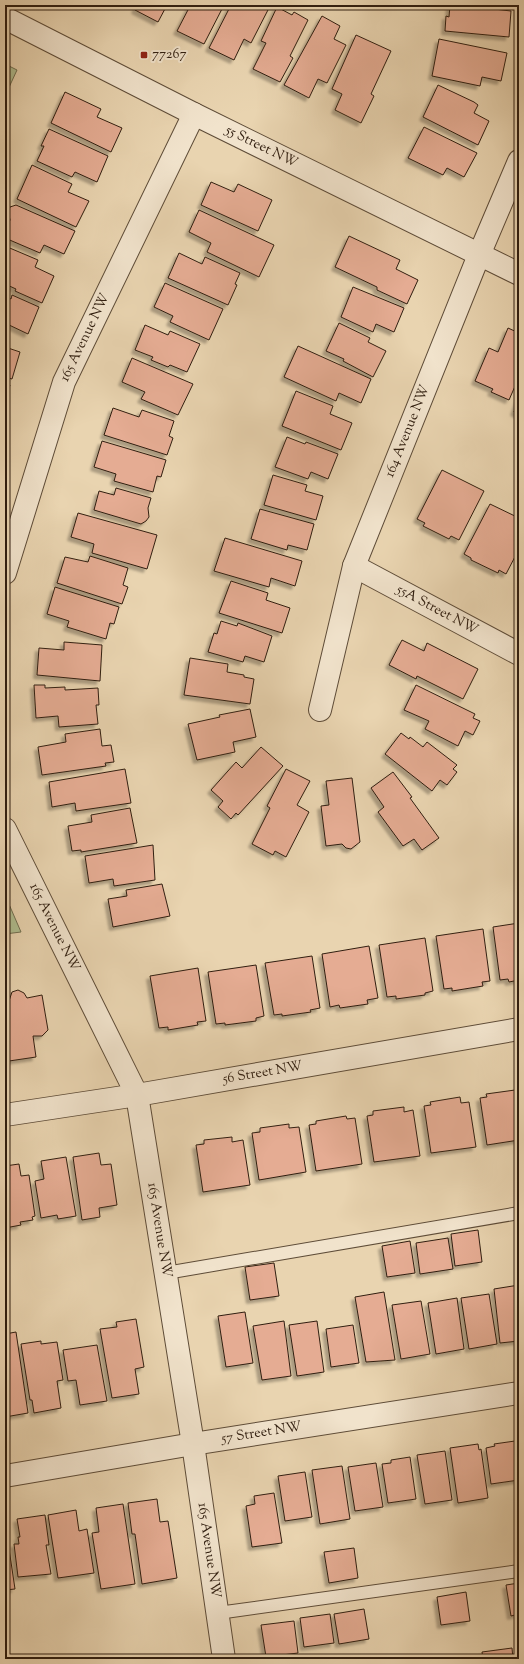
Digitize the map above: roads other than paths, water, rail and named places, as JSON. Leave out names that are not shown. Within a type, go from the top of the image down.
[{"type":"street","name":"55 Street NW","points":[[5,18],[194,114],[519,274]]},
{"type":"street","name":"165 Avenue NW","points":[[5,572],[64,382],[194,114]]},
{"type":"street","name":"164 Avenue NW","points":[[320,710],[354,566],[479,255],[519,161]]},
{"type":"street","name":"55A Street NW","points":[[354,566],[519,654]]},
{"type":"street","name":"165 Avenue NW","points":[[5,829],[137,1095],[193,1444],[224,1659]]},
{"type":"street","name":"56 Street NW","points":[[5,1115],[137,1095],[519,1029]]},
{"type":"street","name":"57 Street NW","points":[[5,1476],[193,1444],[519,1393]]},
{"type":"lane","points":[[166,1273],[519,1213]]},
{"type":"lane","points":[[218,1613],[519,1571]]},
{"type":"place","name":"77267","points":[[144,55]]}]
